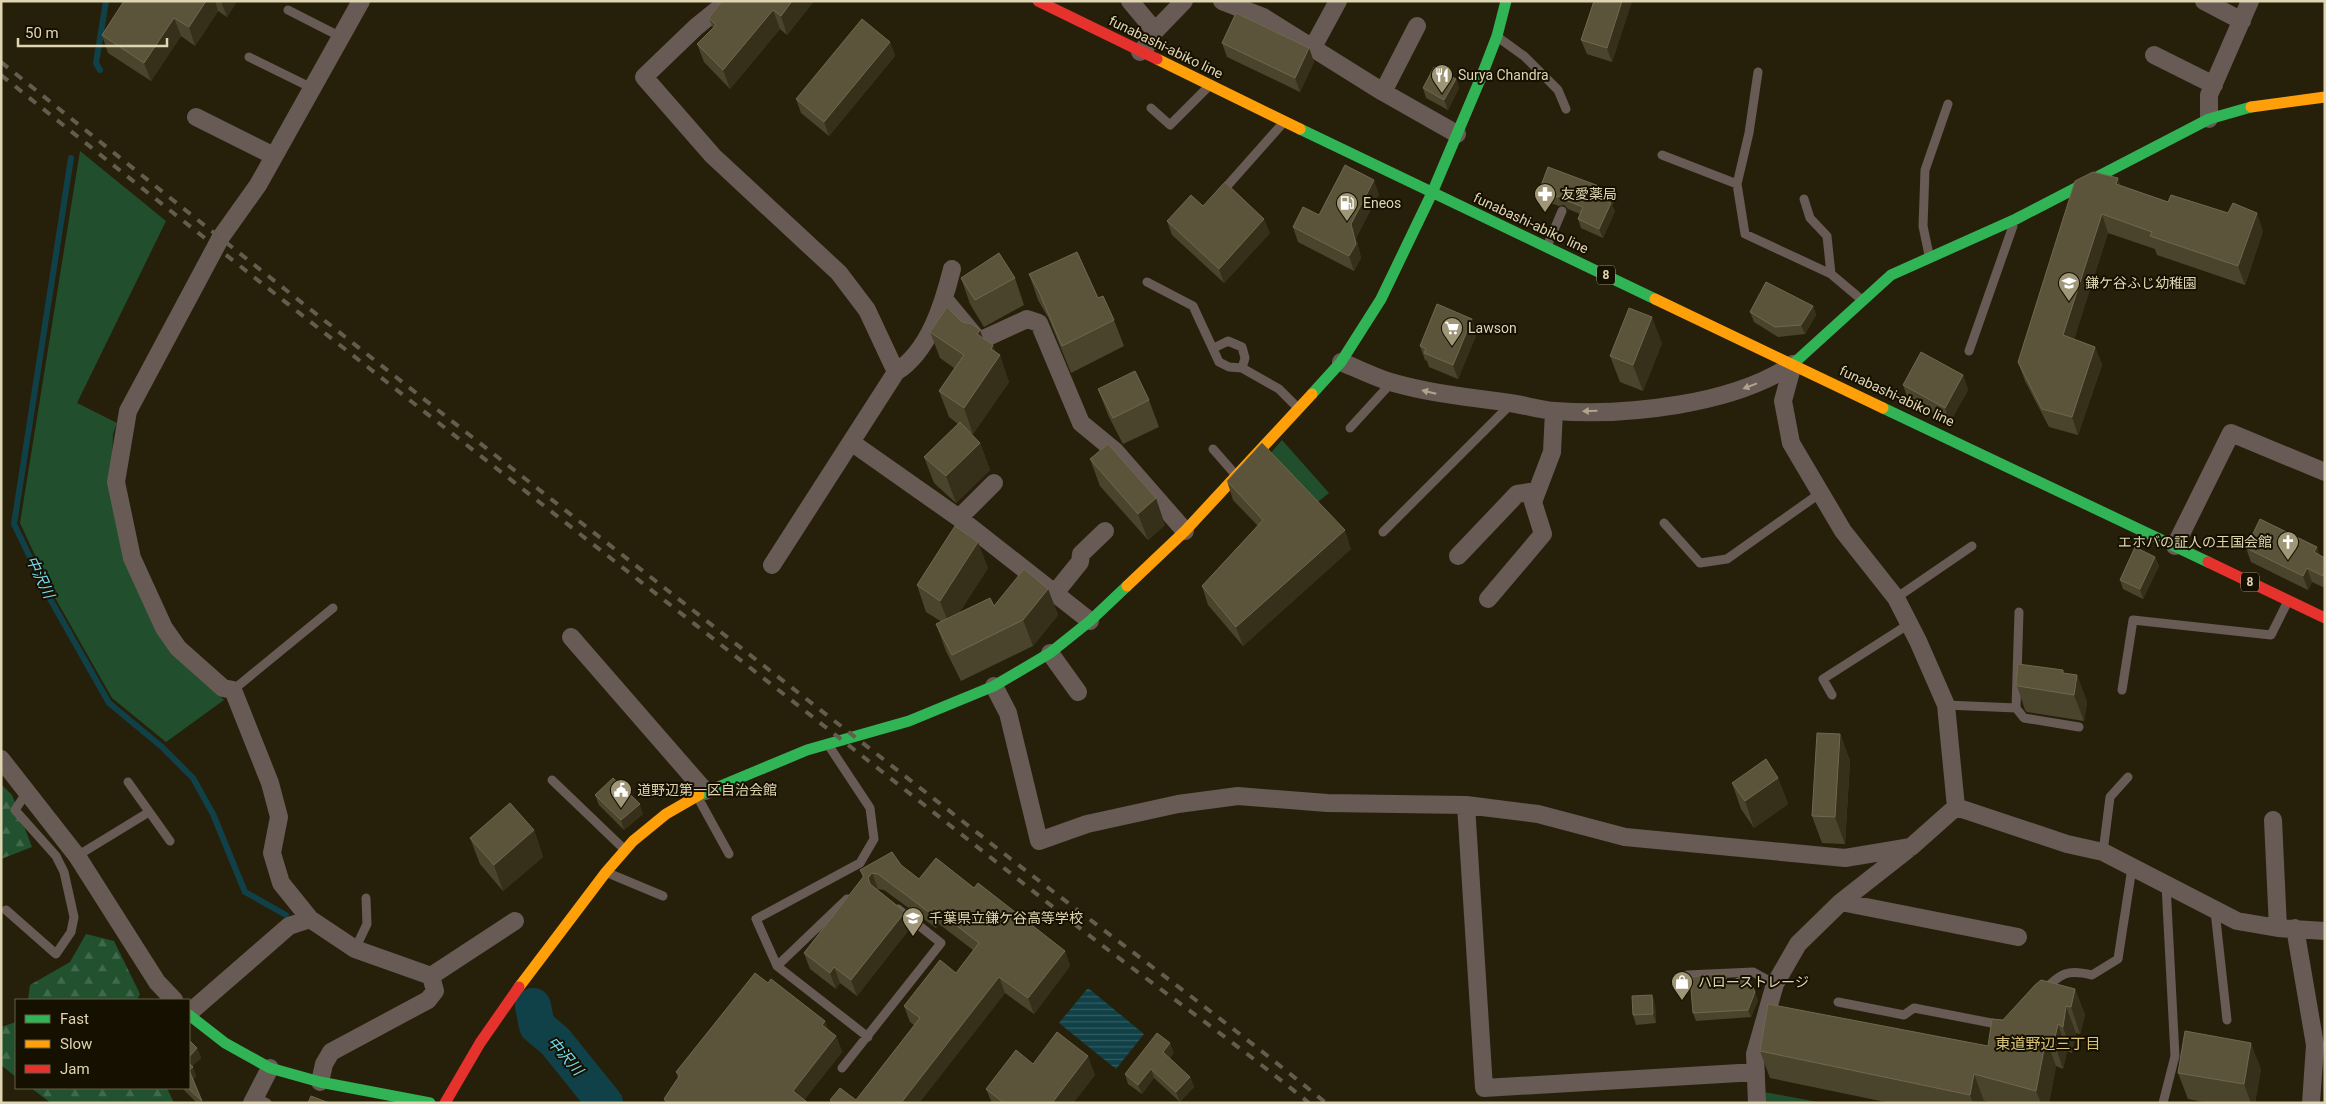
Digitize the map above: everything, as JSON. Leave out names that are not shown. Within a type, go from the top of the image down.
[{"type":"street","points":[[361,1],[258,185],[221,237],[128,411],[116,482],[132,558],[164,628],[178,648],[201,670],[223,688],[233,690],[270,783],[279,817],[272,852],[281,883],[310,919],[355,949],[431,976]]},
{"type":"street","points":[[728,1],[696,26],[644,77],[713,156],[839,273],[867,310],[896,372]]},
{"type":"street","name":"funabashi-abiko line","points":[[1038,1],[1432,193],[2175,546]]},
{"type":"street","points":[[1130,1],[1155,31]]},
{"type":"street","points":[[1140,52],[1150,42],[1155,31],[1184,1]]},
{"type":"street","points":[[1222,1],[1263,17],[1384,92],[1457,134]]},
{"type":"street","points":[[1313,47],[1338,1]]},
{"type":"street","points":[[445,1103],[490,1028],[606,872],[625,850],[666,814],[701,794],[807,750],[910,721],[994,686],[1050,652],[1090,621],[1185,531],[1341,362],[1381,300],[1432,193],[1457,134],[1497,36],[1506,1]]},
{"type":"street","points":[[2204,1],[2242,21]]},
{"type":"street","points":[[2209,119],[2210,95],[2250,1]]},
{"type":"street","points":[[1384,92],[1417,26]]},
{"type":"street","points":[[2154,55],[2214,85]]},
{"type":"street","points":[[1341,362],[1392,382],[1442,395],[1512,403],[1554,411],[1647,410],[1728,394],[1772,377],[1793,364],[1892,275],[2016,218],[2082,182],[2209,119],[2247,107],[2325,97]]},
{"type":"street","points":[[196,117],[274,156]]},
{"type":"street","points":[[772,565],[896,372],[904,367],[928,337],[944,299],[952,269]]},
{"type":"street","points":[[944,299],[979,341],[1026,319],[1039,323],[1081,423],[1115,451],[1185,531]]},
{"type":"street","points":[[1793,364],[1783,401],[1791,443],[1843,531],[1896,598],[1946,705],[1956,807]]},
{"type":"street","points":[[1488,599],[1543,534],[1532,502],[1552,452],[1554,411]]},
{"type":"street","points":[[2175,546],[2231,433],[2325,472]]},
{"type":"street","points":[[851,442],[959,518],[1090,621]]},
{"type":"street","points":[[959,518],[994,483]]},
{"type":"street","points":[[1458,556],[1517,494],[1536,491]]},
{"type":"street","points":[[1055,594],[1080,562],[1082,554],[1105,531]]},
{"type":"street","name":"8","points":[[2175,546],[2325,618]]},
{"type":"street","points":[[571,637],[701,794]]},
{"type":"street","points":[[1050,652],[1078,692]]},
{"type":"street","points":[[994,686],[1008,713],[1039,841],[1087,824],[1178,804],[1238,796],[1327,803],[1466,805],[1538,814],[1625,837],[1845,858],[1911,847]]},
{"type":"street","points":[[1,759],[77,856],[157,982],[173,999]]},
{"type":"street","points":[[1466,805],[1484,1088],[1756,1072]]},
{"type":"street","points":[[1757,1103],[1755,1054],[1775,984],[1798,944],[1841,902],[1911,847],[1956,807]]},
{"type":"street","points":[[1956,807],[2067,844],[2103,852],[2237,921],[2325,931]]},
{"type":"street","points":[[2273,820],[2286,928],[2315,1045],[2311,1103]]},
{"type":"street","points":[[1841,902],[2018,937]]},
{"type":"street","points":[[190,1013],[289,926],[310,919]]},
{"type":"street","points":[[431,976],[515,921]]},
{"type":"street","points":[[320,1082],[324,1064],[331,1052],[428,1000],[435,991],[431,976]]},
{"type":"street","points":[[190,1015],[225,1044],[270,1068],[320,1082],[430,1103]]},
{"type":"street","points":[[258,1101],[270,1068]]},
{"type":"lane","points":[[288,10],[341,37]]},
{"type":"lane","points":[[1497,36],[1524,56],[1558,90],[1566,110]]},
{"type":"lane","points":[[249,57],[312,88]]},
{"type":"lane","points":[[1758,72],[1749,133],[1736,184],[1745,234],[1831,274],[1862,300]]},
{"type":"lane","points":[[1151,108],[1170,125],[1210,85]]},
{"type":"lane","points":[[1930,258],[1923,226],[1925,170],[1948,104]]},
{"type":"lane","points":[[1214,200],[1285,121]]},
{"type":"lane","points":[[1662,155],[1736,184]]},
{"type":"lane","points":[[1804,199],[1810,218],[1827,236],[1831,274]]},
{"type":"lane","points":[[1547,246],[1562,211]]},
{"type":"lane","points":[[1968,351],[2016,218]]},
{"type":"lane","points":[[1147,282],[1193,306],[1219,362],[1229,368],[1242,368],[1279,389],[1299,409]]},
{"type":"lane","points":[[1214,348],[1228,341],[1242,347],[1245,358],[1242,368]]},
{"type":"lane","points":[[1350,428],[1388,389],[1392,382]]},
{"type":"lane","points":[[1383,532],[1512,403]]},
{"type":"lane","points":[[1213,449],[1236,476]]},
{"type":"lane","points":[[1664,523],[1700,564],[1727,559],[1820,494]]},
{"type":"lane","points":[[1896,598],[1972,546]]},
{"type":"lane","points":[[2122,690],[2133,620],[2271,635],[2288,600]]},
{"type":"lane","points":[[233,690],[333,608]]},
{"type":"lane","points":[[2019,612],[2016,708],[2024,718],[2080,728]]},
{"type":"lane","points":[[1832,695],[1823,679],[1909,624]]},
{"type":"lane","points":[[1946,705],[2016,708]]},
{"type":"lane","points":[[828,744],[870,808],[874,839],[860,863],[756,919],[776,966],[868,1037]]},
{"type":"lane","points":[[2103,852],[2110,797],[2128,777]]},
{"type":"lane","points":[[552,780],[625,850]]},
{"type":"lane","points":[[128,782],[170,841]]},
{"type":"lane","points":[[6,910],[56,954],[71,932],[74,916],[64,872],[56,856],[15,810],[27,792]]},
{"type":"lane","points":[[701,794],[729,854]]},
{"type":"lane","points":[[77,856],[149,812]]},
{"type":"lane","points":[[2038,995],[2057,977],[2074,970],[2092,975],[2118,959],[2132,868]]},
{"type":"lane","points":[[606,872],[663,896]]},
{"type":"lane","points":[[2163,1103],[2175,1056],[2166,885]]},
{"type":"lane","points":[[355,949],[367,924],[366,898]]},
{"type":"lane","points":[[776,966],[847,899]]},
{"type":"lane","points":[[842,1068],[941,943],[888,901]]},
{"type":"lane","points":[[2215,911],[2227,1020]]},
{"type":"lane","points":[[1687,975],[1753,972],[1775,984]]},
{"type":"lane","points":[[1838,1002],[1904,1015],[1914,1008],[2007,1026],[2013,1020]]},
{"type":"green space","points":[[80,151],[166,221],[77,403],[117,423],[113,434],[111,497],[174,649],[224,700],[166,742],[112,698],[54,596],[20,523]]},
{"type":"green space","points":[[1282,440],[1329,493],[1313,506],[1268,456]]},
{"type":"green space","points":[[1,784],[12,795],[32,847],[1,859]]},
{"type":"green space","points":[[86,934],[114,941],[140,994],[138,999],[28,999],[30,985],[70,962]]},
{"type":"green space","points":[[15,1022],[15,1076],[1,1065],[1,1027]]},
{"type":"green space","points":[[32,1089],[167,1089],[174,1103],[51,1103]]},
{"type":"green space","points":[[1764,1092],[1823,1103],[1765,1103]]},
{"type":"water","points":[[1088,988],[1144,1034],[1116,1069],[1059,1023]]},
{"type":"building","points":[[124,1],[206,1],[189,27],[174,18],[144,63],[102,35]]},
{"type":"building","points":[[722,1],[792,1],[781,16],[773,10],[723,70],[697,44],[716,25],[709,18]]},
{"type":"building","points":[[1594,1],[1622,1],[1607,48],[1581,40]]},
{"type":"building","points":[[1236,13],[1309,48],[1295,78],[1222,43]]},
{"type":"building","points":[[862,19],[890,42],[824,122],[796,99]]},
{"type":"building","points":[[1434,67],[1456,79],[1444,100],[1423,88]]},
{"type":"building","points":[[1345,165],[1374,180],[1351,224],[1356,244],[1349,256],[1293,227],[1303,207],[1319,215]]},
{"type":"building","points":[[1548,167],[1612,191],[1607,201],[1611,203],[1599,229],[1578,219],[1583,207],[1565,200],[1561,196],[1556,197],[1539,191]]},
{"type":"building","points":[[2093,172],[2118,178],[2116,184],[2168,202],[2171,195],[2228,213],[2233,203],[2257,213],[2238,266],[2150,236],[2152,232],[2102,214],[2063,335],[2095,347],[2072,417],[2042,409],[2018,362],[2075,181]]},
{"type":"building","points":[[1225,182],[1264,219],[1219,269],[1167,221],[1191,195],[1203,206]]},
{"type":"building","points":[[1077,252],[1098,298],[1103,296],[1114,320],[1062,346],[1039,292],[1029,274]]},
{"type":"building","points":[[999,253],[1015,278],[975,300],[961,278]]},
{"type":"building","points":[[1766,282],[1813,306],[1801,325],[1775,327],[1750,312]]},
{"type":"building","points":[[1437,304],[1472,319],[1453,365],[1424,353],[1426,349],[1420,346]]},
{"type":"building","points":[[947,307],[962,322],[972,324],[980,330],[977,334],[993,345],[991,349],[1000,355],[964,408],[939,391],[964,355],[930,332]]},
{"type":"building","points":[[1629,308],[1652,317],[1633,365],[1610,356]]},
{"type":"building","points":[[1921,352],[1963,375],[1945,408],[1903,385]]},
{"type":"building","points":[[1135,371],[1149,400],[1113,418],[1098,389]]},
{"type":"building","points":[[960,422],[980,443],[946,476],[924,457]]},
{"type":"building","points":[[1262,443],[1345,530],[1236,627],[1202,586],[1263,520],[1227,481]]},
{"type":"building","points":[[1108,444],[1156,498],[1138,514],[1090,459]]},
{"type":"building","points":[[2260,519],[2317,547],[2314,552],[2325,558],[2325,572],[2323,576],[2307,568],[2303,576],[2246,548]]},
{"type":"building","points":[[955,526],[978,542],[940,601],[917,585]]},
{"type":"building","points":[[2135,547],[2155,557],[2140,589],[2120,580]]},
{"type":"building","points":[[1024,569],[1048,589],[1023,620],[952,655],[936,624],[990,598],[994,606]]},
{"type":"building","points":[[2018,664],[2063,670],[2063,673],[2077,675],[2074,695],[2018,686],[2016,683]]},
{"type":"building","points":[[1817,733],[1840,734],[1835,817],[1812,816]]},
{"type":"building","points":[[1766,759],[1778,778],[1745,801],[1732,783]]},
{"type":"building","points":[[613,778],[640,804],[621,820],[595,795]]},
{"type":"building","points":[[510,803],[534,830],[494,865],[470,838]]},
{"type":"building","points":[[892,852],[901,865],[919,879],[936,858],[974,888],[978,883],[1065,951],[1028,998],[999,977],[901,1103],[833,1103],[830,1100],[840,1088],[856,1100],[920,1018],[904,1006],[940,960],[956,973],[979,943],[934,908],[930,913],[878,874],[872,873],[868,878],[870,884],[905,912],[851,980],[834,967],[830,973],[804,953],[864,876],[860,870]]},
{"type":"building","points":[[755,973],[768,983],[771,979],[825,1021],[822,1025],[836,1036],[793,1091],[807,1102],[669,1103],[664,1099],[680,1075],[676,1072]]},
{"type":"building","points":[[1725,973],[1727,983],[1747,974],[1755,992],[1748,1010],[1693,1013],[1690,977]]},
{"type":"building","points":[[2041,980],[2075,989],[2071,1007],[2066,1006],[2063,1027],[2058,1024],[2054,1042],[2046,1039],[2036,1091],[1974,1074],[1970,1095],[1760,1051],[1768,1004],[1988,1046],[1992,1019],[2003,1020]]},
{"type":"building","points":[[1652,995],[1653,1014],[1633,1015],[1632,996]]},
{"type":"building","points":[[2185,1031],[2251,1043],[2244,1084],[2178,1073]]},
{"type":"building","points":[[1057,1032],[1088,1056],[1052,1103],[1004,1103],[986,1089],[1016,1050],[1033,1064]]},
{"type":"building","points":[[1157,1033],[1170,1043],[1163,1052],[1190,1077],[1176,1092],[1151,1069],[1138,1085],[1125,1074]]},
{"type":"building","points":[[190,1041],[197,1048],[190,1056]]},
{"type":"building","points":[[190,1072],[202,1101],[189,1089]]},
{"type":"building","points":[[311,1096],[329,1103],[308,1103]]},
{"type":"waterway","name":"中沢川","points":[[100,70],[96,63],[106,1]]},
{"type":"waterway","name":"中沢川","points":[[71,158],[14,524],[49,597],[109,703],[162,747],[193,778],[213,814],[245,892],[286,915]]},
{"type":"waterway","name":"中沢川","points":[[533,1006],[537,1026],[555,1041],[605,1103]]},
{"type":"railway","points":[[1,62],[498,457],[998,849],[1204,1006],[1326,1103]]},
{"type":"railway","points":[[1,75],[265,286],[1063,915],[1309,1103]]},
{"type":"traffic: fast","points":[[1312,394],[1341,362],[1381,299],[1432,193],[1482,75],[1497,36],[1506,1]]},
{"type":"traffic: fast","points":[[1793,364],[1891,275],[2016,219],[2209,119],[2251,107]]},
{"type":"traffic: fast","points":[[1300,129],[1655,299]]},
{"type":"traffic: fast","points":[[1883,408],[2208,562]]},
{"type":"traffic: fast","points":[[699,795],[807,750],[909,721],[994,686],[1050,653],[1090,621],[1127,586]]},
{"type":"traffic: fast","points":[[190,1016],[225,1043],[270,1068],[320,1082],[430,1103]]},
{"type":"traffic: slow","points":[[1157,59],[1300,129]]},
{"type":"traffic: slow","points":[[2251,107],[2325,97]]},
{"type":"traffic: slow","points":[[1655,299],[1883,408]]},
{"type":"traffic: slow","points":[[1127,586],[1185,531],[1312,394]]},
{"type":"traffic: slow","points":[[519,987],[606,872],[633,841],[666,814],[699,795]]},
{"type":"traffic: jam","points":[[1038,1],[1157,59]]},
{"type":"traffic: jam","points":[[2208,562],[2325,618]]},
{"type":"traffic: jam","points":[[445,1103],[480,1043],[519,987]]},
{"type":"place","name":"Surya Chandra","points":[[1442,94]]},
{"type":"place","name":"友愛薬局","points":[[1545,213]]},
{"type":"place","name":"Eneos","points":[[1347,222]]},
{"type":"place","name":"鎌ケ谷ふじ幼稚園","points":[[2069,302]]},
{"type":"place","name":"Lawson","points":[[1452,347]]},
{"type":"place","name":"エホバの証人の王国会館","points":[[2288,561]]},
{"type":"place","name":"道野辺第一区自治会館","points":[[621,809]]},
{"type":"place","name":"千葉県立鎌ケ谷高等学校","points":[[913,937]]},
{"type":"place","name":"ハローストレージ","points":[[1682,1001]]},
{"type":"district","name":"東道野辺三丁目","points":[[2048,1044]]}]
